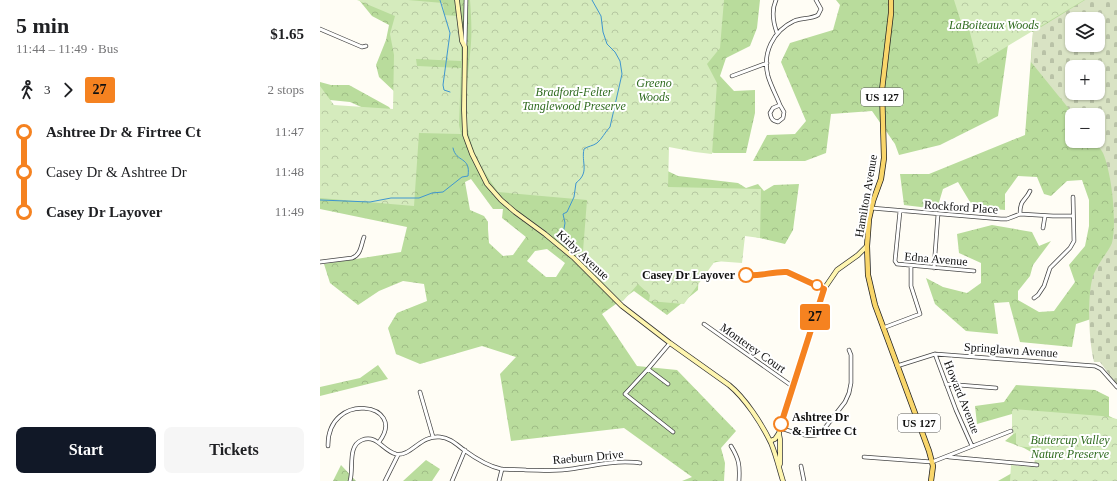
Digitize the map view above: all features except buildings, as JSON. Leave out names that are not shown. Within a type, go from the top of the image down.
[{"type":"main road","name":"Hamilton Avenue","points":[[891,0],[891,14],[882,90],[884,163],[881,179],[872,208],[867,256],[870,286],[874,305],[932,462],[933,469],[931,481]]},
{"type":"street","name":"Kirby Avenue","points":[[457,0],[464,47],[465,72],[463,89],[465,135],[472,154],[487,184],[501,200],[515,212],[546,234],[574,258],[622,306],[670,343],[730,385],[748,406],[770,441],[783,481]]},
{"type":"street","points":[[464,47],[466,0]]},
{"type":"street","points":[[776,0],[773,7],[773,16],[777,33]]},
{"type":"street","points":[[780,105],[773,108],[770,113],[772,119],[778,122],[783,118],[784,112],[770,80],[767,63],[770,48],[777,33],[794,21],[818,15],[821,8],[816,0]]},
{"type":"street","points":[[320,29],[362,46],[366,46]]},
{"type":"street","points":[[732,76],[767,63]]},
{"type":"street","points":[[1020,214],[1021,203],[1030,191]]},
{"type":"street","points":[[1034,298],[1038,295],[1046,281],[1050,268],[1070,248],[1072,244],[1074,236],[1073,197]]},
{"type":"street","name":"Rockford Place","points":[[872,208],[1001,219],[1020,214],[1073,216]]},
{"type":"street","name":"Edna Avenue","points":[[900,211],[897,264],[974,271]]},
{"type":"street","points":[[934,268],[938,214]]},
{"type":"street","points":[[1043,228],[1045,216]]},
{"type":"street","points":[[320,262],[357,256],[364,237]]},
{"type":"street","points":[[778,466],[780,464],[780,428],[792,386],[824,289],[837,270],[858,255],[867,246]]},
{"type":"street","points":[[858,255],[867,256]]},
{"type":"street","points":[[883,328],[920,314],[911,286],[911,266]]},
{"type":"street","points":[[744,275],[756,276],[787,272],[824,289]]},
{"type":"street","name":"Monterey Court","points":[[704,324],[792,386]]},
{"type":"street","points":[[670,343],[625,394],[673,432]]},
{"type":"street","points":[[780,428],[810,436],[817,436],[821,434],[845,402],[849,393],[851,383],[851,355],[849,350]]},
{"type":"street","name":"Springlawn Avenue","points":[[897,366],[934,354],[1095,366],[1101,369],[1117,387]]},
{"type":"street","name":"Howard Avenue","points":[[934,354],[972,446]]},
{"type":"street","points":[[648,369],[668,384]]},
{"type":"street","points":[[946,384],[996,388]]},
{"type":"street","points":[[350,481],[352,474],[352,453],[354,446],[359,441],[373,439],[379,442],[386,450],[398,455],[408,452],[422,441],[433,437],[420,392]]},
{"type":"street","points":[[328,446],[330,432],[335,422],[351,409],[361,407],[376,411],[382,416],[385,424],[385,433],[379,442]]},
{"type":"street","points":[[864,457],[932,462],[1011,431]]},
{"type":"street","points":[[770,441],[775,439],[779,433]]},
{"type":"street","name":"Raeburn Drive","points":[[433,437],[447,439],[485,464],[502,469],[562,470],[609,462],[640,463]]},
{"type":"street","points":[[731,446],[739,460],[739,481]]},
{"type":"street","points":[[452,481],[465,450]]},
{"type":"street","points":[[385,481],[398,455]]},
{"type":"street","points":[[948,456],[1037,465]]},
{"type":"street","points":[[800,466],[804,481]]},
{"type":"street","points":[[499,481],[502,469]]},
{"type":"green space","points":[[357,0],[408,0],[443,3],[444,15],[457,16],[461,44],[461,61],[416,59],[417,66],[461,68],[459,125],[461,134],[419,133],[414,206],[320,198],[320,86],[334,105],[393,109],[394,55],[390,34],[395,16]]},
{"type":"green space","name":"Greeno Woods","points":[[359,0],[760,0],[757,28],[750,46],[726,58],[720,76],[734,91],[755,90],[755,113],[746,153],[714,153],[663,140],[655,165],[678,176],[738,183],[746,188],[758,184],[764,191],[774,185],[799,184],[793,230],[785,244],[743,234],[739,257],[699,266],[698,290],[667,315],[634,291],[602,314],[637,366],[677,370],[736,431],[721,448],[725,463],[724,481],[682,481],[692,477],[624,428],[511,441],[500,374],[516,357],[482,346],[420,364],[396,354],[388,328],[397,313],[427,301],[424,284],[403,281],[379,291],[358,305],[330,283],[324,264],[401,252],[407,227],[320,209],[320,125],[428,132],[397,94],[379,77],[376,65],[386,40],[389,25],[372,16]],"holes":[[[471,179],[493,209],[503,209],[502,218],[526,237],[513,255],[503,256],[489,243],[488,222],[484,216],[470,210],[465,182]],[[547,249],[565,263],[556,277],[546,277],[527,261],[535,251]]]},
{"type":"green space","name":"Bradford-Felter Tanglewood Preserve","points":[[470,0],[724,0],[720,48],[707,64],[717,83],[712,154],[669,147],[668,187],[761,189],[760,238],[745,236],[742,263],[715,261],[684,304],[649,301],[650,295],[638,284],[623,301],[616,301],[582,266],[582,263],[577,257],[583,251],[587,200],[498,192],[477,158],[471,143],[467,124],[466,101],[471,38]]},
{"type":"green space","points":[[836,0],[1117,0],[1117,346],[1094,318],[1076,324],[1072,347],[1020,342],[1009,302],[994,303],[998,334],[966,331],[935,304],[926,278],[943,287],[967,293],[981,283],[981,263],[959,253],[957,234],[992,225],[1032,232],[1039,246],[1051,241],[1033,265],[1030,276],[1018,291],[1018,300],[1039,312],[1054,311],[1075,282],[1069,265],[1085,246],[1089,226],[1089,200],[1082,180],[1067,181],[1051,196],[1044,194],[1037,177],[1018,176],[1005,194],[1005,210],[973,207],[958,182],[943,189],[937,209],[904,205],[900,174],[929,174],[1025,135],[1033,32],[1011,23],[998,116],[940,145],[899,155],[895,144],[872,111],[831,114],[826,153],[805,161],[753,161],[767,135],[795,134],[806,121],[781,62],[790,43],[833,30],[840,5]]},
{"type":"green space","name":"LaBoiteaux Woods","points":[[954,0],[1084,0],[978,64],[967,21],[961,22]]},
{"type":"green space","points":[[1085,0],[1117,0],[1117,385],[1100,362],[1094,362],[1092,354],[1089,310],[1090,289],[1093,275],[1110,248],[1114,223],[1113,198],[1109,173],[1100,148],[1105,148],[1105,108],[1068,108],[1031,62],[1033,32],[1065,12],[1065,52],[1105,52],[1105,12],[1066,12]]},
{"type":"green space","points":[[320,82],[331,85],[349,85],[389,107],[399,121],[379,115],[350,102],[320,99]]},
{"type":"green space","points":[[378,365],[388,379],[320,396],[320,387],[360,378]]},
{"type":"green space","name":"Buttercup Valley Nature Preserve","points":[[1016,385],[1095,390],[1109,397],[1109,416],[1117,420],[1117,481],[998,481],[1012,473],[1047,461],[1024,448],[1005,441],[1018,430],[1012,414],[977,424],[975,406],[1004,402]]},
{"type":"green space","name":"Buttercup Valley Nature Preserve","points":[[1012,409],[1102,416],[1117,419],[1117,481],[1010,481],[1011,465],[1034,467],[1036,448],[1016,446],[1016,433],[1013,434],[1012,428]]},
{"type":"green space","points":[[426,460],[440,469],[432,481],[403,481]]},
{"type":"green space","points":[[341,465],[356,481],[333,481]]},
{"type":"waterway","points":[[440,0],[450,33],[443,85],[444,90],[450,92]]},
{"type":"waterway","points":[[562,240],[565,223],[563,214],[567,212],[574,197],[576,183],[583,175],[584,171],[584,149],[597,143],[610,127],[622,74],[620,61],[615,52],[607,44],[603,32],[601,16],[592,0]]},
{"type":"waterway","points":[[320,200],[370,202],[391,198],[419,198],[432,193],[443,192],[462,177],[468,176],[467,165],[457,156],[453,148]]},
{"type":"bus line","name":"27","points":[[746,275],[759,276],[787,272],[824,289],[781,424]]},
{"type":"place","name":"Casey Dr Layover","points":[[746,275]]},
{"type":"place","name":"Ashtree Dr & Firtree Ct","points":[[781,424]]}]
